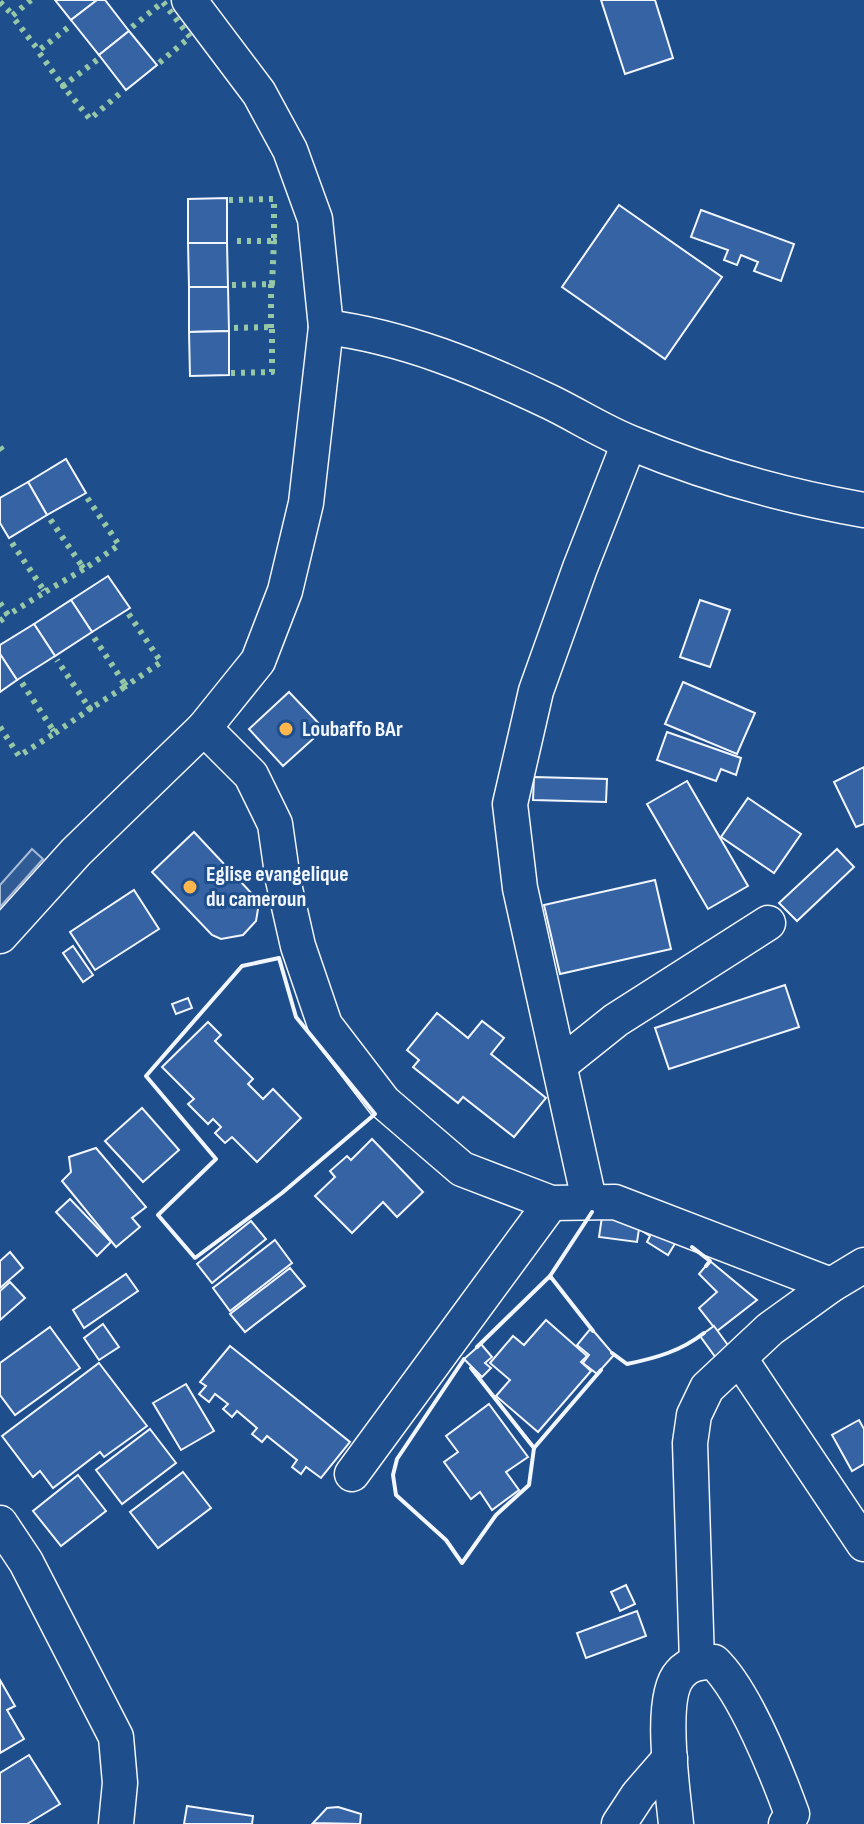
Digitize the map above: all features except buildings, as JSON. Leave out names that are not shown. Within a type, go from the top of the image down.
[{"type":"street","points":[[0,936],[76,852],[204,728],[258,661],[285,591],[306,503],[326,327],[315,219],[290,150],[259,93],[189,0]]},
{"type":"street","points":[[326,327],[374,334],[429,351],[507,382],[629,443],[757,488],[864,510]]},
{"type":"street","points":[[589,1200],[520,888],[510,804],[536,691],[629,443]]},
{"type":"street","points":[[204,728],[251,775],[275,824],[283,880],[298,946],[325,1025],[384,1102],[462,1169],[551,1203],[589,1200],[615,1202],[831,1285]]},
{"type":"street","points":[[561,1064],[616,1020],[768,923]]},
{"type":"street","points":[[352,1474],[551,1203]]},
{"type":"street","points":[[697,1662],[690,1443],[694,1415],[707,1388],[770,1329],[864,1265]]},
{"type":"street","points":[[740,1359],[864,1544]]},
{"type":"street","points":[[0,1523],[26,1562],[116,1737],[120,1783],[116,1824]]},
{"type":"street","points":[[676,1824],[668,1701],[679,1674],[697,1662],[714,1662],[730,1678],[782,1786],[792,1814],[786,1824]]},
{"type":"street","points":[[619,1824],[638,1795],[670,1758]]},
{"type":"shaded area","points":[[32,849],[43,859],[0,907],[0,885]]},
{"type":"hedge","points":[[31,0],[12,16],[39,51]]},
{"type":"hedge","points":[[0,2],[13,15]]},
{"type":"hedge","points":[[132,27],[163,2],[190,37],[159,63]]},
{"type":"hedge","points":[[66,84],[63,86],[38,51],[70,26]]},
{"type":"hedge","points":[[97,60],[63,86],[90,119],[124,90]]},
{"type":"hedge","points":[[229,200],[274,199],[274,241],[232,241]]},
{"type":"hedge","points":[[232,285],[272,284],[272,241]]},
{"type":"hedge","points":[[271,284],[271,328]]},
{"type":"hedge","points":[[231,373],[272,372],[272,327],[232,328]]},
{"type":"hedge","points":[[0,447],[3,451],[0,453]]},
{"type":"hedge","points":[[81,565],[84,569],[119,545],[86,496]]},
{"type":"hedge","points":[[12,543],[45,592],[84,569],[50,519]]},
{"type":"hedge","points":[[0,603],[8,615],[45,592],[43,589]]},
{"type":"hedge","points":[[0,621],[8,615],[6,613]]},
{"type":"hedge","points":[[124,683],[126,686],[161,662],[128,613]]},
{"type":"hedge","points":[[88,706],[90,709],[126,686],[93,636]]},
{"type":"hedge","points":[[22,683],[55,733],[90,709],[57,660]]},
{"type":"hedge","points":[[0,727],[19,756],[55,733],[52,729]]},
{"type":"wall","points":[[279,958],[296,1017],[375,1114],[282,1193],[195,1258],[158,1215],[216,1159],[146,1076],[242,966],[279,958]]},
{"type":"wall","points":[[551,1278],[592,1212]]},
{"type":"wall","points":[[692,1247],[710,1261],[706,1266]]},
{"type":"wall","points":[[477,1347],[550,1276],[593,1331]]},
{"type":"wall","points":[[612,1353],[627,1364],[638,1362],[677,1349],[704,1333]]},
{"type":"wall","points":[[464,1359],[397,1459],[393,1475],[396,1495],[446,1540],[462,1563],[496,1515],[529,1485],[534,1448],[601,1370]]},
{"type":"wall","points":[[471,1368],[534,1448]]},
{"type":"place","name":"Loubaffo BAr","points":[[286,729]]},
{"type":"place","name":"Eglise evangelique du cameroun","points":[[190,887]]}]
